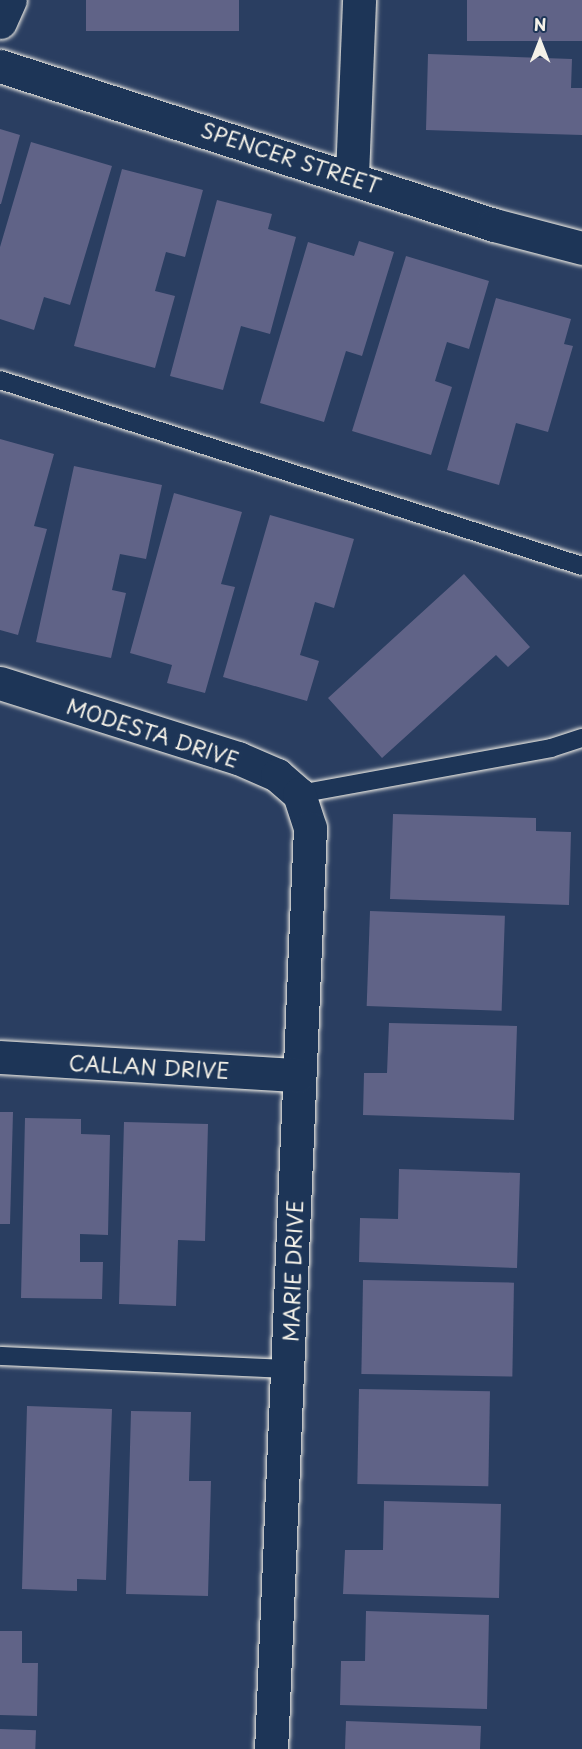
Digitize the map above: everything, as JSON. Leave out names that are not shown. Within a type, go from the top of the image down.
[{"type":"street","points":[[0,22],[10,0]]},
{"type":"street","points":[[352,176],[359,0]]},
{"type":"street","name":"SPENCER STREET","points":[[0,66],[352,176],[494,225],[582,248]]},
{"type":"street","name":"MODESTA DRIVE","points":[[0,683],[238,758],[277,775],[299,794]]},
{"type":"street","name":"MARIE DRIVE","points":[[271,1749],[289,1369],[298,1075],[310,828],[299,794]]},
{"type":"street","name":"CALLAN DRIVE","points":[[0,1057],[298,1075]]},
{"type":"lane","points":[[0,380],[582,566]]},
{"type":"lane","points":[[299,794],[551,748],[582,738]]},
{"type":"lane","points":[[0,1356],[289,1369]]},
{"type":"building","points":[[86,0],[239,0],[239,31],[86,31]]},
{"type":"building","points":[[467,0],[582,0],[582,41],[467,41]]},
{"type":"building","points":[[428,54],[572,59],[571,88],[582,88],[582,135],[426,130]]},
{"type":"building","points":[[0,129],[20,135],[1,204],[0,204]]},
{"type":"building","points":[[31,142],[112,166],[70,305],[44,297],[34,330],[0,319],[0,247]]},
{"type":"building","points":[[122,169],[203,190],[185,257],[166,252],[155,291],[175,296],[155,368],[74,346]]},
{"type":"building","points":[[217,200],[272,214],[268,229],[296,237],[270,334],[241,326],[223,390],[170,376]]},
{"type":"building","points":[[359,241],[394,252],[362,356],[346,351],[324,422],[260,403],[308,242],[354,256]]},
{"type":"building","points":[[406,256],[489,281],[469,349],[447,342],[435,381],[452,387],[431,455],[352,431]]},
{"type":"building","points":[[496,298],[571,319],[564,344],[573,346],[548,432],[516,423],[499,485],[447,470]]},
{"type":"building","points":[[0,439],[54,454],[34,526],[47,529],[18,635],[0,630]]},
{"type":"building","points":[[74,466],[162,485],[146,559],[120,554],[112,590],[126,593],[111,658],[36,642]]},
{"type":"building","points":[[174,493],[242,512],[221,584],[235,587],[205,693],[167,683],[172,665],[130,653]]},
{"type":"building","points":[[270,515],[354,539],[334,608],[315,602],[300,655],[319,661],[307,701],[223,677]]},
{"type":"building","points":[[464,574],[530,647],[508,667],[496,655],[382,758],[328,698]]},
{"type":"building","points":[[393,814],[536,818],[536,831],[571,832],[569,905],[390,899]]},
{"type":"building","points":[[370,911],[505,916],[502,1011],[367,1006]]},
{"type":"building","points":[[389,1023],[517,1026],[514,1120],[363,1115],[364,1073],[387,1073]]},
{"type":"building","points":[[0,1112],[13,1112],[10,1224],[0,1224]]},
{"type":"building","points":[[25,1118],[81,1119],[81,1134],[110,1135],[108,1235],[80,1234],[80,1262],[103,1262],[102,1299],[21,1298]]},
{"type":"building","points":[[124,1122],[208,1124],[205,1241],[178,1240],[176,1306],[119,1304]]},
{"type":"building","points":[[399,1169],[520,1173],[517,1268],[359,1262],[360,1218],[398,1219]]},
{"type":"building","points":[[363,1280],[514,1283],[512,1377],[361,1374]]},
{"type":"building","points":[[359,1389],[490,1391],[488,1486],[357,1484]]},
{"type":"building","points":[[27,1406],[112,1409],[106,1580],[77,1579],[77,1591],[22,1589]]},
{"type":"building","points":[[131,1411],[191,1412],[189,1481],[211,1481],[208,1596],[126,1594]]},
{"type":"building","points":[[384,1501],[501,1504],[499,1598],[343,1594],[345,1550],[383,1550]]},
{"type":"building","points":[[366,1611],[489,1615],[487,1709],[340,1705],[341,1661],[365,1661]]},
{"type":"building","points":[[0,1631],[22,1631],[22,1663],[38,1663],[37,1716],[0,1715]]},
{"type":"building","points":[[346,1721],[481,1726],[480,1749],[345,1749]]},
{"type":"building","points":[[0,1729],[36,1730],[35,1749],[0,1749]]}]
